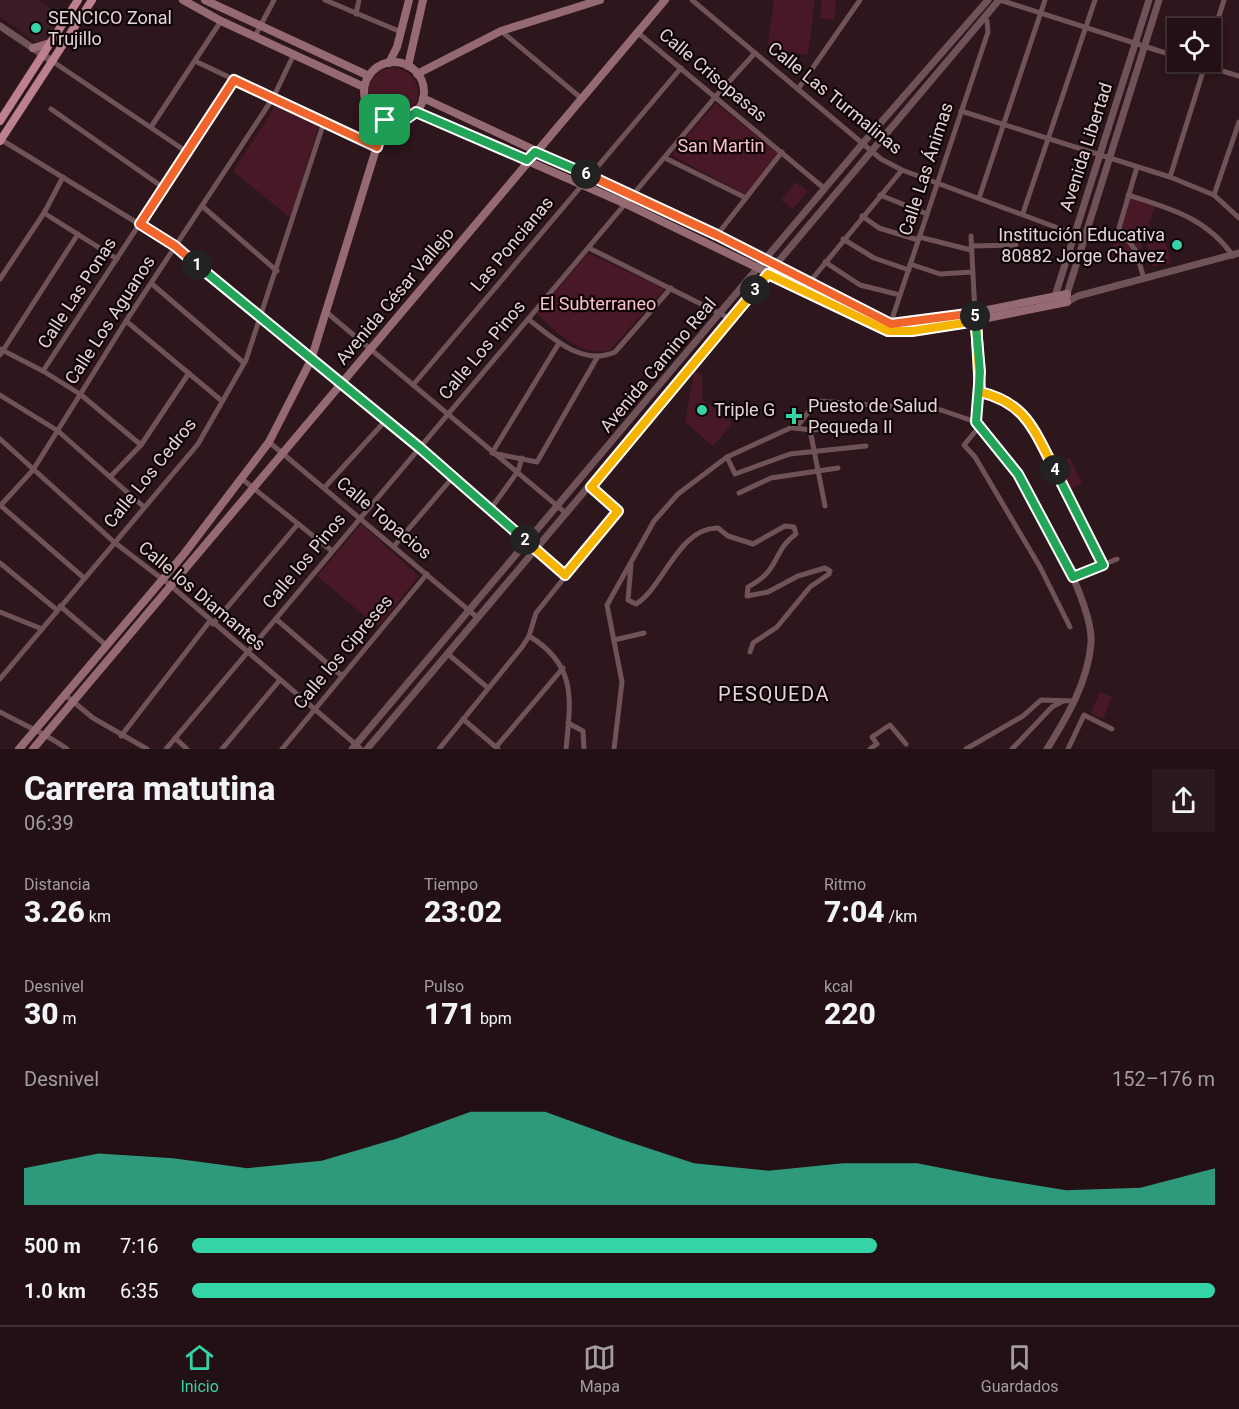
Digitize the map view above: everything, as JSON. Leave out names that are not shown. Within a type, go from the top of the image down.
[{"type":"main road","points":[[0,121],[78,0]]},
{"type":"main road","points":[[0,140],[92,0]]},
{"type":"main road","points":[[183,0],[221,21],[364,87]]},
{"type":"main road","points":[[205,0],[369,76]]},
{"type":"main road","points":[[389,63],[401,32],[409,0]]},
{"type":"main road","points":[[408,66],[423,0]]},
{"type":"main road","points":[[417,74],[501,31],[600,0]]},
{"type":"main road","name":"Avenida César Vallejo","points":[[33,749],[252,487],[284,453],[527,160],[665,0]]},
{"type":"main road","points":[[33,48],[50,43]]},
{"type":"main road","points":[[389,63],[408,66],[422,81],[423,98],[416,112],[405,120],[385,120],[371,111],[366,104],[364,87],[369,76],[378,67],[389,63]]},
{"type":"main road","points":[[423,98],[717,235],[810,281],[890,327]]},
{"type":"main road","points":[[416,112],[626,204],[802,291],[890,327],[912,331],[1067,298]]},
{"type":"main road","name":"Avenida César Vallejo","points":[[18,749],[163,579],[269,441],[311,360],[350,242],[385,120]]},
{"type":"main road","points":[[695,238],[701,228]]},
{"type":"main road","points":[[117,632],[125,639]]},
{"type":"main road","points":[[88,666],[97,673]]},
{"type":"street","points":[[255,36],[274,0]]},
{"type":"street","points":[[325,0],[401,32]]},
{"type":"street","points":[[356,14],[359,0]]},
{"type":"street","name":"Calle Las Turmalinas","points":[[692,0],[871,150],[902,170],[1023,213],[1074,234]]},
{"type":"street","points":[[798,89],[860,0]]},
{"type":"street","name":"Avenida Camino Real","points":[[356,748],[863,143],[988,0]]},
{"type":"street","points":[[1000,0],[1167,53]]},
{"type":"street","name":"Avenida Camino Real","points":[[367,749],[591,487],[871,150],[1000,0]]},
{"type":"street","points":[[979,198],[1045,0]]},
{"type":"street","points":[[1023,213],[1050,139],[1095,0]]},
{"type":"street","name":"Avenida Libertad","points":[[1056,300],[1074,234],[1149,0]]},
{"type":"street","name":"Avenida Libertad","points":[[1067,298],[1159,0]]},
{"type":"street","points":[[1218,18],[1224,0]]},
{"type":"street","name":"Calle Las Ánimas","points":[[890,327],[988,32],[987,21],[984,17]]},
{"type":"street","points":[[151,127],[197,62],[221,21]]},
{"type":"street","points":[[0,26],[187,152]]},
{"type":"street","points":[[501,31],[581,98]]},
{"type":"street","name":"Calle Crisopasas","points":[[638,32],[825,189]]},
{"type":"street","name":"Calle Los Pinos","points":[[420,448],[716,96],[755,53]]},
{"type":"street","name":"Calle Los Aguanos","points":[[0,506],[33,470],[126,321],[273,98],[294,54]]},
{"type":"street","points":[[197,62],[377,147]]},
{"type":"street","name":"Las Poncianas","points":[[413,385],[681,68]]},
{"type":"street","points":[[1221,69],[1239,76]]},
{"type":"street","points":[[1170,177],[1202,72]]},
{"type":"street","name":"Calle Las Ponas","points":[[43,371],[234,80]]},
{"type":"street","points":[[51,109],[164,188]]},
{"type":"street","points":[[961,111],[1170,177],[1214,195],[1239,218]]},
{"type":"street","name":"Calle Los Cedros","points":[[0,679],[198,444],[244,363],[277,271],[324,122]]},
{"type":"street","points":[[1214,195],[1239,124]]},
{"type":"street","points":[[0,140],[175,246],[420,448],[565,575]]},
{"type":"street","points":[[717,235],[782,152]]},
{"type":"street","points":[[664,158],[746,198]]},
{"type":"street","points":[[1137,166],[1119,228],[1136,251],[1144,279]]},
{"type":"street","points":[[802,291],[902,170]]},
{"type":"street","points":[[0,279],[44,213],[63,177]]},
{"type":"street","points":[[880,195],[927,214]]},
{"type":"street","points":[[1128,195],[1184,213],[1204,224],[1236,254]]},
{"type":"street","points":[[202,206],[277,271]]},
{"type":"street","points":[[44,213],[117,259]]},
{"type":"street","points":[[862,216],[879,228],[919,239],[971,248],[1016,245]]},
{"type":"street","points":[[78,234],[1,352],[43,371],[80,394],[141,445]]},
{"type":"street","points":[[971,236],[980,392],[978,424],[964,445],[975,457],[1040,567],[1070,627]]},
{"type":"street","points":[[843,239],[874,258],[909,267],[940,274],[972,272]]},
{"type":"street","points":[[589,248],[731,319]]},
{"type":"street","points":[[1067,298],[1236,254]]},
{"type":"street","points":[[825,262],[860,285],[900,295]]},
{"type":"street","points":[[152,284],[244,363]]},
{"type":"street","points":[[528,319],[559,343],[575,351],[598,356],[615,352],[671,288]]},
{"type":"street","points":[[326,311],[567,514]]},
{"type":"street","points":[[126,321],[222,400]]},
{"type":"street","points":[[492,453],[559,343]]},
{"type":"street","points":[[492,453],[537,462],[598,356]]},
{"type":"street","points":[[110,477],[141,445],[189,373]]},
{"type":"street","points":[[980,392],[1013,404],[1027,419],[1103,565]]},
{"type":"street","points":[[0,395],[58,430],[144,507]]},
{"type":"street","points":[[615,749],[622,682],[607,605],[609,597],[631,565],[654,521],[678,494],[728,457],[799,424],[817,401],[940,410],[978,424],[1018,474],[1073,577],[1090,618],[1091,643],[1083,680],[1047,749]]},
{"type":"street","points":[[325,487],[386,420]]},
{"type":"street","points":[[792,428],[810,430],[875,424]]},
{"type":"street","points":[[810,430],[825,506]]},
{"type":"street","name":"Calle los Diamantes","points":[[0,440],[114,542],[163,579],[356,748]]},
{"type":"street","name":"Calle Topacios","points":[[269,441],[478,618]]},
{"type":"street","points":[[728,457],[735,474],[790,454],[866,446]]},
{"type":"street","name":"Calle los Pinos","points":[[166,749],[420,448]]},
{"type":"street","points":[[490,510],[518,471],[522,459]]},
{"type":"street","points":[[739,493],[771,478],[838,468]]},
{"type":"street","points":[[394,546],[453,477]]},
{"type":"street","points":[[242,479],[332,551]]},
{"type":"street","points":[[439,749],[529,636],[536,614],[618,511],[591,487]]},
{"type":"street","points":[[0,506],[84,578]]},
{"type":"street","points":[[121,736],[211,623],[298,524]]},
{"type":"street","points":[[631,565],[628,600],[636,604],[666,567],[701,532],[718,528],[728,536],[753,544],[785,526],[794,528],[796,534],[782,548],[770,572],[748,587],[747,596],[768,592],[798,576],[816,571],[828,569],[830,574],[810,587],[777,627],[753,643],[750,652]]},
{"type":"street","points":[[1073,577],[1117,559]]},
{"type":"street","points":[[0,564],[106,645]]},
{"type":"street","name":"Calle los Cipreses","points":[[282,749],[428,574]]},
{"type":"street","points":[[0,612],[42,629]]},
{"type":"street","points":[[276,619],[342,676]]},
{"type":"street","points":[[614,640],[644,633]]},
{"type":"street","points":[[529,636],[547,647],[563,668],[570,696],[566,749]]},
{"type":"street","points":[[448,654],[488,688]]},
{"type":"street","points":[[463,719],[497,748],[563,668]]},
{"type":"street","points":[[222,749],[279,681]]},
{"type":"street","points":[[64,694],[93,718],[147,749]]},
{"type":"street","points":[[966,749],[1023,716],[1041,700],[1074,701]]},
{"type":"street","points":[[1012,749],[1052,707],[1064,700]]},
{"type":"street","points":[[0,712],[33,731],[46,734],[67,749]]},
{"type":"street","points":[[1068,749],[1084,715],[1112,729]]},
{"type":"street","points":[[568,723],[583,731],[585,749]]},
{"type":"street","points":[[870,749],[877,744],[872,737],[890,725],[906,744]]},
{"type":"street","points":[[175,738],[187,749]]},
{"type":"shaded area","name":"SENCICO Zonal Trujillo","points":[[0,0],[37,0],[63,16],[50,39],[36,42],[0,17]]},
{"type":"green space","points":[[774,0],[815,0],[808,55],[767,49]]},
{"type":"green space","points":[[822,0],[836,0],[834,20],[820,18]]},
{"type":"green space","points":[[393,68],[407,72],[414,79],[418,93],[414,107],[407,114],[393,118],[379,114],[372,107],[368,93],[372,79],[379,72]]},
{"type":"green space","points":[[277,103],[319,125],[290,218],[233,171]]},
{"type":"green space","name":"San Martin","points":[[716,103],[778,153],[746,195],[673,156],[673,152]]},
{"type":"green space","points":[[796,182],[808,191],[793,209],[781,200]]},
{"type":"green space","points":[[1130,197],[1155,206],[1140,252],[1122,227]]},
{"type":"green space","points":[[1118,230],[1134,251],[1109,259]]},
{"type":"green space","points":[[1165,240],[1171,263],[1153,267],[1147,244]]},
{"type":"green space","name":"El Subterraneo","points":[[588,253],[665,289],[609,351],[588,350],[569,342],[537,314]]},
{"type":"green space","name":"Triple G","points":[[698,372],[702,377],[702,399],[733,423],[713,446],[685,422],[694,373]]},
{"type":"green space","points":[[1070,458],[1082,483],[1069,490],[1056,465]]},
{"type":"green space","points":[[361,524],[419,576],[378,627],[317,576]]},
{"type":"green space","points":[[1100,692],[1112,697],[1103,719],[1091,713]]},
{"type":"place","name":"SENCICO Zonal Trujillo","points":[[36,28]]},
{"type":"place","name":"Institución Educativa 80882 Jorge Chavez","points":[[1177,245]]},
{"type":"place","name":"Triple G","points":[[702,410]]},
{"type":"place","name":"Puesto de Salud Pequeda II","points":[[794,416]]},
{"type":"district","name":"PESQUEDA","points":[[774,694]]},
{"type":"route","points":[[385,120],[377,147],[234,80],[140,224],[175,246],[420,448],[565,575],[618,511],[591,487],[768,274],[888,331],[912,331],[948,326],[976,321],[980,372],[980,392],[1013,404],[1027,419],[1067,491],[1103,565],[1073,577],[1018,474],[976,422],[980,372],[975,313],[891,324],[717,235],[634,195],[535,152],[527,160],[416,112],[405,120],[392,122],[385,120]]}]
